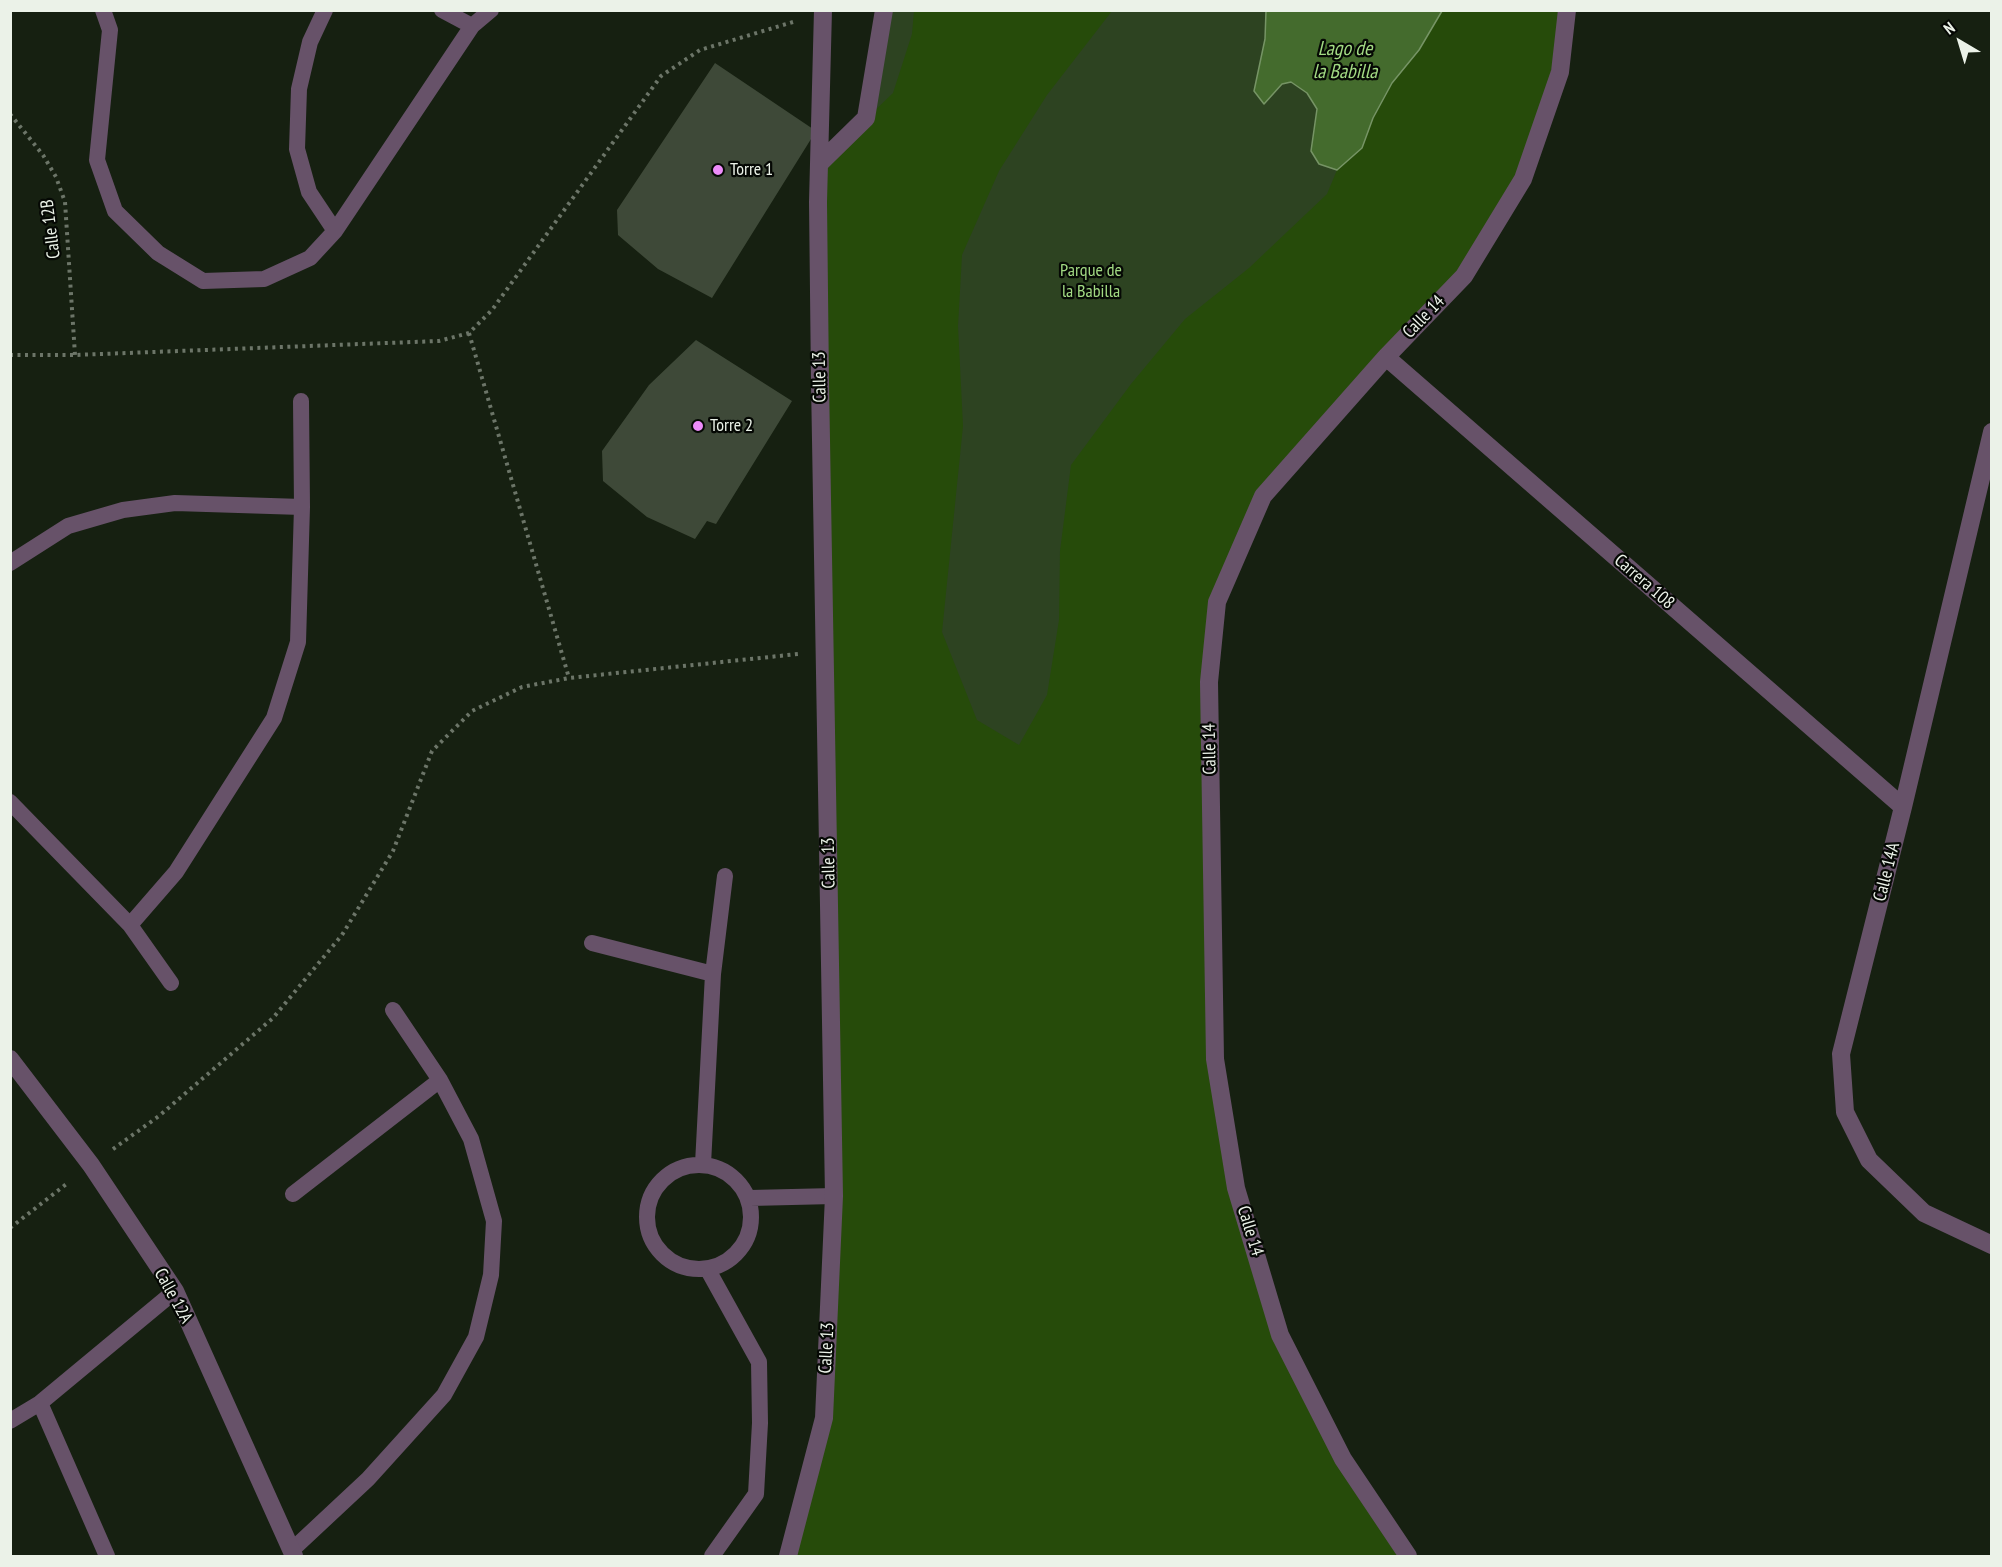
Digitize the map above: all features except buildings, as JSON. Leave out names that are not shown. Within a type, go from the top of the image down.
[{"type":"street","points":[[819,164],[866,118],[884,10]]},
{"type":"street","name":"Calle 14","points":[[1408,1557],[1343,1459],[1280,1335],[1236,1188],[1215,1048],[1209,682],[1217,602],[1263,496],[1386,357],[1464,276],[1524,179],[1560,72],[1567,10]]},
{"type":"street","name":"Calle 13","points":[[788,1557],[824,1418],[834,1196],[819,164],[823,12]]},
{"type":"street","name":"Carrera 108","points":[[1386,357],[1903,807]]},
{"type":"street","name":"Calle 14A","points":[[1992,432],[1903,807],[1841,1054],[1845,1112],[1869,1160],[1924,1213],[1992,1245]]},
{"type":"street","name":"Calle 12A","points":[[10,1059],[91,1165],[175,1291],[293,1553]]},
{"type":"lane","points":[[102,10],[110,30],[97,160],[116,211],[158,253],[203,281],[264,279],[310,258],[335,231],[472,26],[491,10]]},
{"type":"lane","points":[[325,10],[310,42],[298,89],[297,149],[309,192],[335,231]]},
{"type":"lane","points":[[441,10],[472,26]]},
{"type":"lane","points":[[130,925],[176,872],[274,718],[298,642],[302,507],[300,401]]},
{"type":"lane","points":[[10,563],[68,526],[123,510],[176,503],[302,507]]},
{"type":"lane","points":[[10,802],[130,925],[171,983]]},
{"type":"lane","points":[[704,1164],[713,974],[725,876]]},
{"type":"lane","points":[[592,943],[713,974]]},
{"type":"lane","points":[[293,1553],[369,1479],[444,1395],[476,1337],[491,1275],[494,1221],[471,1139],[440,1080],[393,1010]]},
{"type":"lane","points":[[293,1194],[440,1080]]},
{"type":"lane","points":[[704,1164],[732,1174],[750,1198],[752,1229],[736,1256],[708,1270],[683,1269],[661,1255],[648,1233],[647,1207],[658,1184],[679,1168],[704,1164]]},
{"type":"lane","points":[[750,1198],[834,1196]]},
{"type":"lane","points":[[708,1270],[759,1362],[760,1423],[756,1494],[712,1557]]},
{"type":"lane","points":[[10,1421],[40,1403],[175,1291]]},
{"type":"lane","points":[[40,1403],[107,1557]]},
{"type":"path","points":[[10,355],[75,356],[439,341],[469,333],[492,310],[661,76],[700,50],[823,12]]},
{"type":"path","name":"Calle 12B","points":[[10,114],[43,155],[56,177],[65,202],[75,356]]},
{"type":"path","points":[[469,333],[568,678]]},
{"type":"path","points":[[10,1228],[159,1116],[273,1018],[342,935],[393,851],[432,751],[471,711],[522,687],[568,678],[825,651]]},
{"type":"green space","name":"Parque de la Babilla","points":[[884,11],[1567,11],[1263,496],[824,1418],[866,118]]},
{"type":"shaded area","name":"Parque de la Babilla","points":[[914,11],[1112,11],[1047,95],[999,171],[962,255],[958,326],[963,426],[942,632],[977,720],[1019,745],[1047,695],[1059,620],[1060,551],[1071,465],[1131,384],[1185,319],[1249,268],[1327,194],[1337,170],[1362,148],[1373,118],[1392,83],[1419,50],[1442,11],[1567,11],[1523,179],[1464,276],[1263,496],[1217,602],[1215,1059],[1236,1188],[1280,1335],[1408,1556],[788,1556],[824,1418],[834,1196],[819,164],[893,93],[912,34]]},
{"type":"water","name":"Lago de la Babilla","points":[[1266,10],[1442,11],[1419,50],[1392,83],[1373,118],[1362,148],[1337,170],[1319,164],[1311,151],[1317,109],[1307,93],[1291,82],[1282,84],[1264,104],[1254,91],[1265,39]]},
{"type":"place","name":"Torre 1","points":[[718,170]]},
{"type":"place","name":"Torre 2","points":[[698,426]]}]
